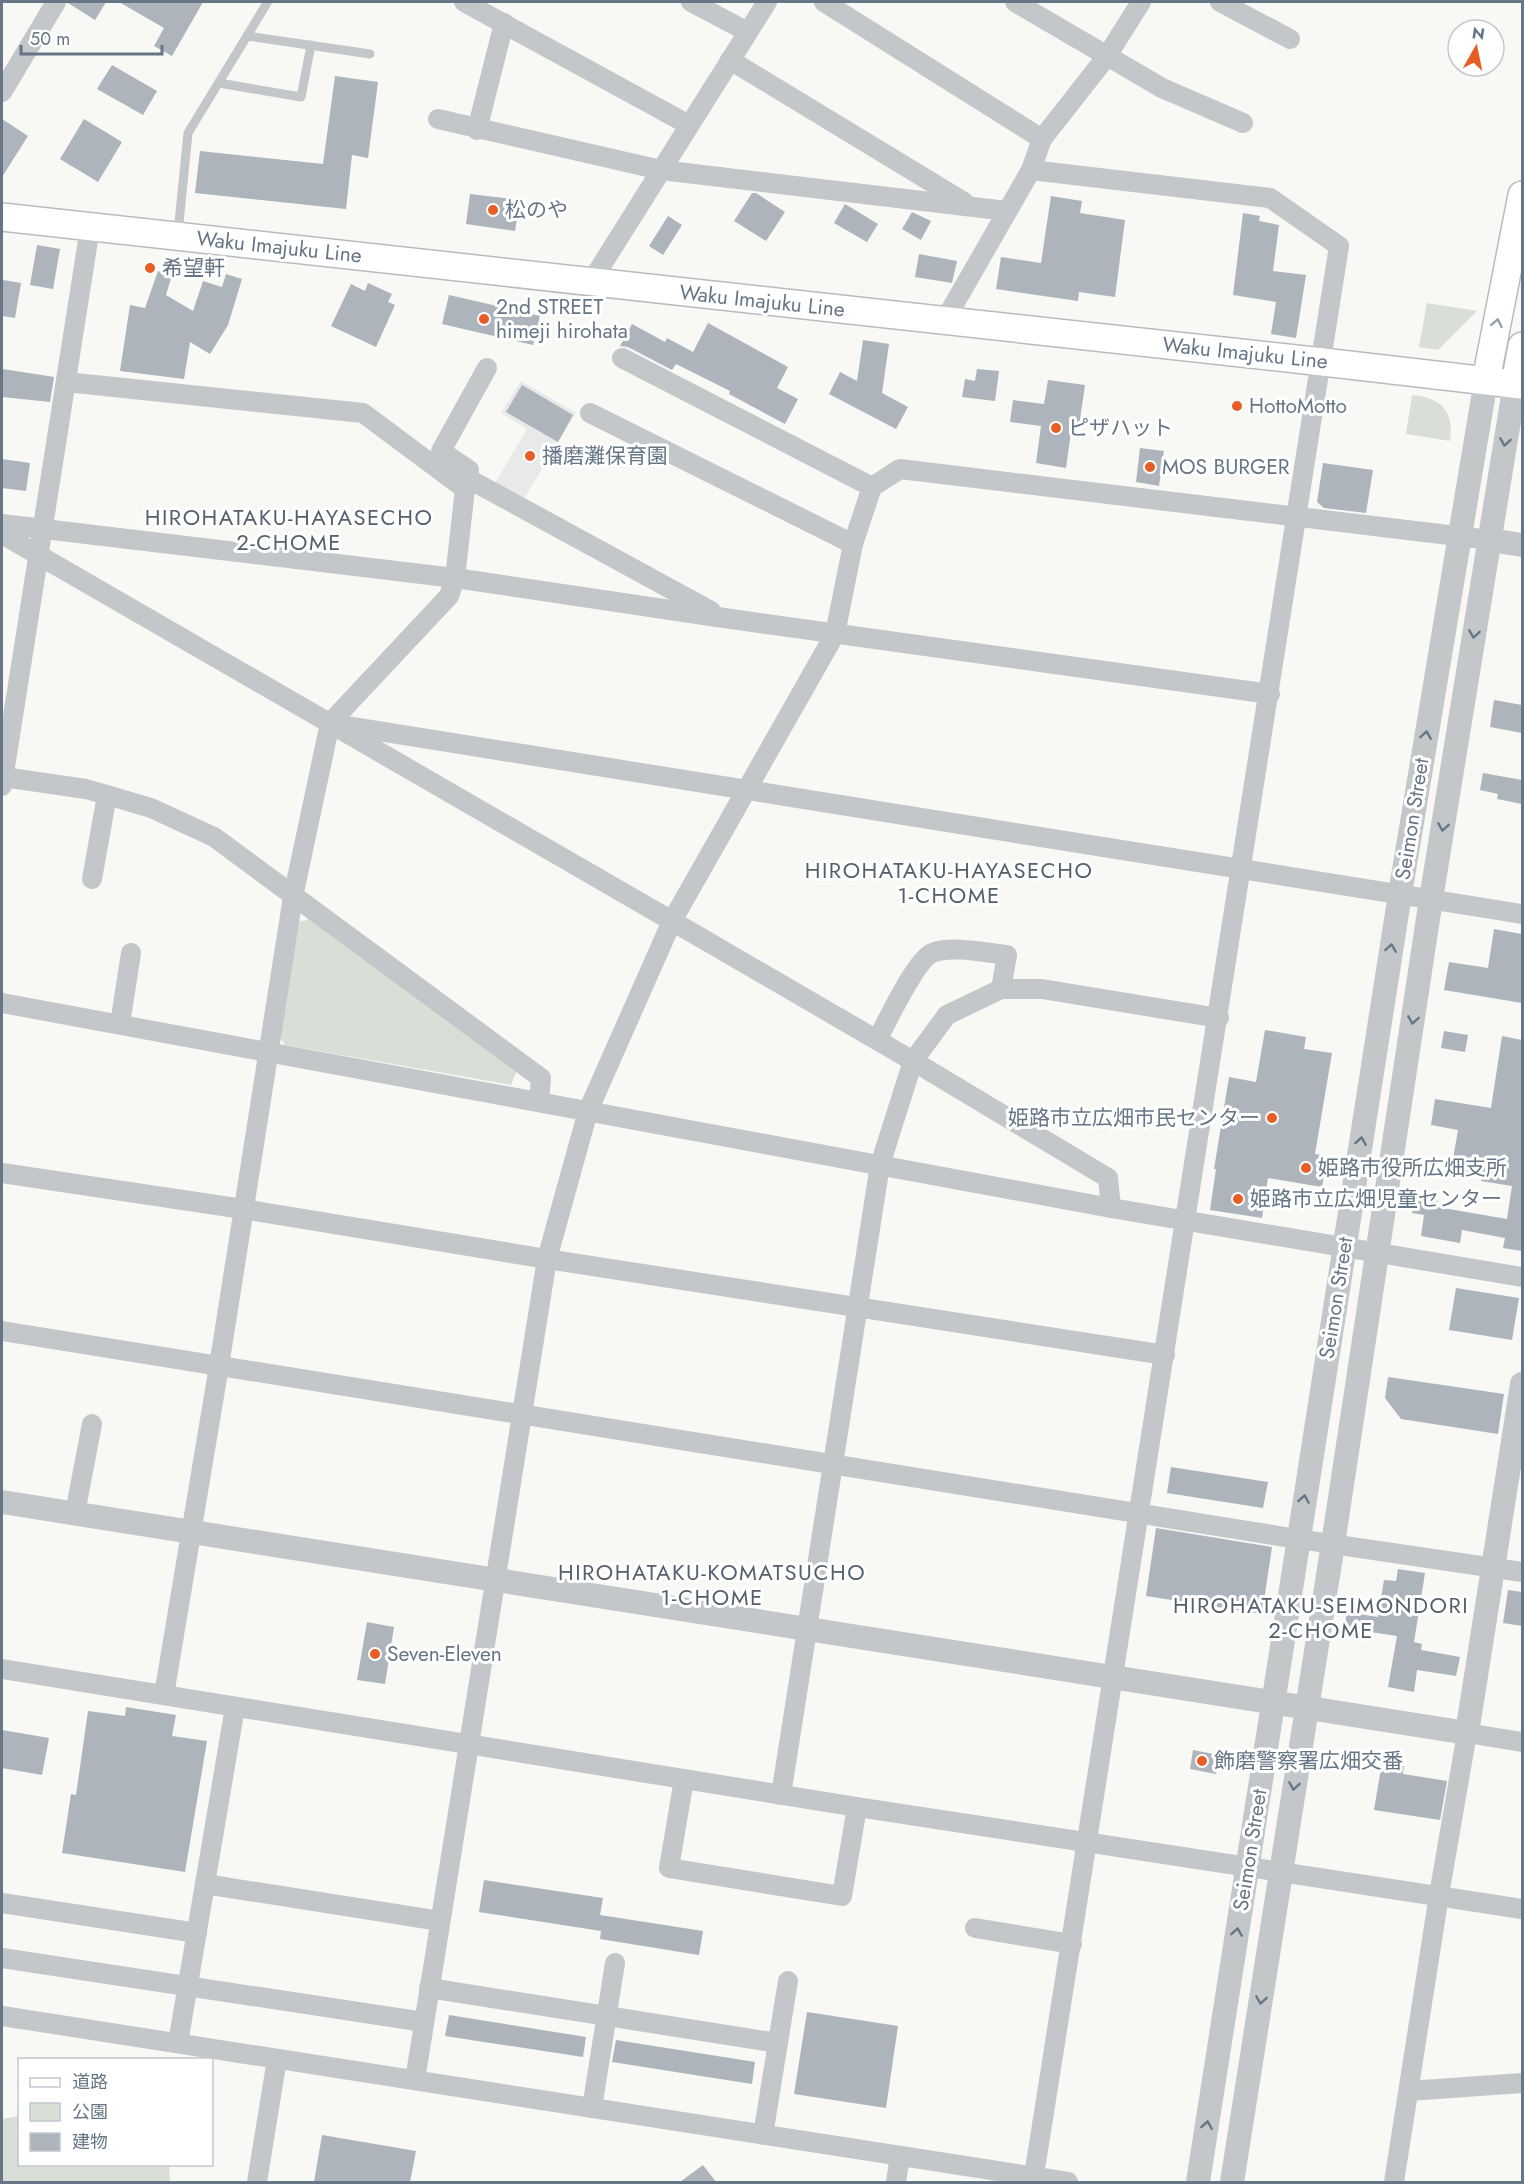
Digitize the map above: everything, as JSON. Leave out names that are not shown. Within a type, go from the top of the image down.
[{"type":"main road","points":[[1486,380],[1522,195]]},
{"type":"main road","name":"Waku Imajuku Line","points":[[2,217],[1519,385]]},
{"type":"main road","points":[[1519,385],[1522,346]]},
{"type":"street","points":[[2,92],[56,2]]},
{"type":"street","points":[[464,2],[689,125]]},
{"type":"street","points":[[691,2],[748,32]]},
{"type":"street","points":[[591,282],[767,2]]},
{"type":"street","points":[[824,2],[1042,139]]},
{"type":"street","points":[[1015,2],[1162,88],[1243,123]]},
{"type":"street","points":[[945,320],[1031,170],[1042,139],[1107,56],[1141,2]]},
{"type":"street","points":[[1220,2],[1290,39]]},
{"type":"street","points":[[477,130],[504,23]]},
{"type":"street","points":[[730,60],[968,205]]},
{"type":"street","points":[[438,119],[477,130],[661,170],[1007,211]]},
{"type":"street","points":[[1031,170],[1270,198],[1340,246],[1034,2180]]},
{"type":"street","points":[[90,228],[2,782],[86,789],[151,808],[214,837],[541,1078],[539,1102]]},
{"type":"street","points":[[622,358],[872,487]]},
{"type":"street","points":[[164,1695],[293,897],[330,723],[449,596],[455,578],[469,470],[441,451],[487,368]]},
{"type":"street","name":"Seimon Street","points":[[1198,2182],[1400,894],[1486,380]]},
{"type":"street","points":[[66,382],[363,413],[466,483],[724,618]]},
{"type":"street","name":"Seimon Street","points":[[1232,2182],[1333,1544],[1431,899],[1490,540],[1519,385]]},
{"type":"street","points":[[590,413],[853,544]]},
{"type":"street","points":[[415,2080],[547,1259],[588,1111],[672,921],[835,634],[853,544],[872,487],[900,469],[1522,545]]},
{"type":"street","points":[[2,524],[455,578],[835,634],[1270,694]]},
{"type":"street","points":[[2,534],[38,557],[330,723],[913,1061],[1108,1178],[1111,1208]]},
{"type":"street","points":[[330,723],[1522,914]]},
{"type":"street","points":[[92,879],[107,795]]},
{"type":"street","points":[[876,1040],[920,963],[932,953],[957,949],[1007,955],[1001,989]]},
{"type":"street","points":[[120,1024],[131,952]]},
{"type":"street","points":[[781,1795],[880,1165],[913,1061],[946,1015],[1001,989],[1042,989],[1218,1018]]},
{"type":"street","points":[[2,1003],[1111,1208],[1522,1277]]},
{"type":"street","points":[[2,1173],[1165,1355]]},
{"type":"street","points":[[2,1331],[1140,1514],[1522,1572]]},
{"type":"street","points":[[1394,2182],[1522,1395]]},
{"type":"street","points":[[75,1513],[92,1424]]},
{"type":"street","points":[[2,1502],[1522,1742]]},
{"type":"street","points":[[2,1669],[781,1795],[1522,1909]]},
{"type":"street","points":[[178,2043],[236,1707]]},
{"type":"street","points":[[684,1779],[669,1868],[680,1870],[842,1896],[857,1807]]},
{"type":"street","points":[[205,1884],[440,1921]]},
{"type":"street","points":[[2,1903],[197,1933]]},
{"type":"street","points":[[975,1928],[1072,1944]]},
{"type":"street","points":[[2,1958],[424,2022]]},
{"type":"street","points":[[592,2108],[615,1963]]},
{"type":"street","points":[[763,2135],[788,1981]]},
{"type":"street","points":[[429,1988],[778,2043]]},
{"type":"street","points":[[2,2016],[900,2156],[1034,2180],[1068,2182]]},
{"type":"street","points":[[257,2182],[277,2059]]},
{"type":"street","points":[[1409,2091],[1522,2083]]},
{"type":"street","points":[[896,2182],[900,2156]]},
{"type":"lane","points":[[178,236],[188,133],[267,3]]},
{"type":"lane","points":[[247,36],[370,54]]},
{"type":"lane","points":[[219,83],[301,97],[311,45]]},
{"type":"shaded area","name":"播磨灘保育園","points":[[521,381],[576,413],[523,500],[495,483],[527,429],[501,413]]},
{"type":"green space","points":[[1427,303],[1477,311],[1438,350],[1419,347]]},
{"type":"green space","points":[[1412,395],[1431,399],[1443,407],[1450,421],[1450,441],[1406,434]]},
{"type":"green space","points":[[310,919],[517,1070],[511,1085],[285,1045],[280,1037],[298,922]]},
{"type":"green space","points":[[18,2116],[18,2166],[169,2166],[170,2182],[2,2182],[2,2119]]},
{"type":"building","points":[[68,2],[106,2],[95,20]]},
{"type":"building","points":[[119,2],[203,2],[172,56],[154,46],[164,28]]},
{"type":"building","points":[[112,65],[157,91],[143,115],[97,89]]},
{"type":"building","points":[[335,76],[378,82],[368,158],[352,155],[346,209],[195,193],[200,151],[323,164]]},
{"type":"building","points":[[2,119],[28,136],[2,177]]},
{"type":"building","points":[[84,119],[122,142],[98,182],[60,159]]},
{"type":"building","points":[[752,193],[756,193],[785,212],[766,241],[734,221]]},
{"type":"building","points":[[470,194],[520,200],[515,231],[466,224]]},
{"type":"building","points":[[1051,196],[1082,201],[1080,213],[1125,220],[1115,297],[1079,292],[1078,301],[996,289],[1001,257],[1041,263]]},
{"type":"building","points":[[845,204],[878,224],[867,242],[834,223]]},
{"type":"building","points":[[912,212],[931,221],[921,240],[902,229]]},
{"type":"building","points":[[1243,213],[1260,216],[1259,221],[1279,225],[1273,271],[1306,275],[1296,338],[1271,334],[1276,302],[1233,295]]},
{"type":"building","points":[[668,216],[682,225],[663,255],[649,246]]},
{"type":"building","points":[[37,245],[60,249],[53,289],[30,285]]},
{"type":"building","points":[[919,254],[957,261],[952,283],[915,277]]},
{"type":"building","points":[[158,271],[172,275],[166,295],[193,311],[203,281],[222,287],[226,274],[242,279],[228,325],[210,354],[190,342],[184,379],[120,371],[130,305],[145,308]]},
{"type":"building","points":[[3,280],[21,283],[15,318],[2,316]]},
{"type":"building","points":[[368,283],[392,294],[388,302],[395,305],[376,347],[331,326],[351,284],[365,291]]},
{"type":"building","points":[[449,295],[540,316],[533,345],[442,324]]},
{"type":"building","points":[[708,323],[788,367],[777,388],[798,399],[785,424],[729,394],[730,391],[676,364],[672,370],[628,347],[620,346],[632,324],[665,342],[667,338],[693,352]]},
{"type":"building","points":[[863,340],[889,344],[882,393],[908,407],[896,429],[829,394],[840,372],[857,381]]},
{"type":"building","points":[[3,369],[54,377],[50,402],[2,397]]},
{"type":"building","points":[[977,369],[999,371],[995,401],[962,397],[965,379],[975,381]]},
{"type":"building","points":[[1048,380],[1085,385],[1079,426],[1072,425],[1066,468],[1036,463],[1041,426],[1010,422],[1013,400],[1044,404]]},
{"type":"building","points":[[522,385],[573,415],[558,442],[506,412]]},
{"type":"building","points":[[1140,448],[1164,451],[1159,486],[1136,482]]},
{"type":"building","points":[[2,459],[30,463],[26,491],[2,488]]},
{"type":"building","points":[[1323,463],[1373,470],[1366,513],[1324,508],[1317,502]]},
{"type":"building","points":[[1494,700],[1522,705],[1522,733],[1490,727]]},
{"type":"building","points":[[1483,773],[1522,780],[1522,804],[1497,799],[1498,794],[1480,790]]},
{"type":"building","points":[[1494,929],[1522,934],[1522,1003],[1444,990],[1449,962],[1488,968]]},
{"type":"building","name":"姫路市立広畑市民センター","points":[[1265,1030],[1306,1037],[1304,1049],[1332,1053],[1315,1154],[1327,1156],[1322,1187],[1268,1178],[1262,1218],[1210,1210],[1216,1169],[1214,1169],[1229,1077],[1256,1082]]},
{"type":"building","points":[[1444,1031],[1468,1035],[1465,1052],[1441,1048]]},
{"type":"building","points":[[1502,1036],[1522,1040],[1522,1251],[1503,1248],[1505,1238],[1462,1230],[1460,1243],[1421,1236],[1424,1215],[1412,1213],[1415,1197],[1438,1201],[1437,1207],[1507,1219],[1512,1186],[1481,1181],[1482,1175],[1451,1170],[1458,1130],[1431,1125],[1435,1099],[1491,1108]]},
{"type":"building","points":[[1456,1288],[1519,1298],[1512,1340],[1449,1330]]},
{"type":"building","points":[[1388,1377],[1504,1394],[1498,1434],[1401,1419],[1385,1398]]},
{"type":"building","points":[[1171,1467],[1268,1482],[1263,1508],[1167,1493]]},
{"type":"building","points":[[1156,1528],[1272,1547],[1262,1614],[1146,1596]]},
{"type":"building","points":[[1398,1569],[1425,1573],[1414,1642],[1422,1644],[1421,1650],[1460,1657],[1456,1676],[1417,1670],[1414,1692],[1388,1687],[1397,1636],[1344,1628],[1347,1612],[1378,1617],[1384,1580],[1396,1581]]},
{"type":"building","points":[[1508,1590],[1522,1592],[1522,1626],[1503,1623]]},
{"type":"building","points":[[367,1622],[394,1627],[385,1684],[357,1680]]},
{"type":"building","points":[[126,1707],[176,1715],[172,1736],[207,1741],[185,1872],[62,1853],[71,1794],[76,1795],[88,1711],[125,1716]]},
{"type":"building","points":[[2,1730],[49,1738],[42,1775],[2,1768]]},
{"type":"building","points":[[1193,1750],[1219,1755],[1216,1774],[1190,1769]]},
{"type":"building","points":[[1382,1762],[1404,1766],[1403,1774],[1447,1781],[1440,1820],[1374,1810]]},
{"type":"building","points":[[484,1880],[603,1898],[600,1915],[703,1931],[699,1955],[600,1939],[601,1931],[479,1912]]},
{"type":"building","points":[[807,2012],[898,2026],[886,2108],[794,2094]]},
{"type":"building","points":[[449,2015],[586,2037],[583,2057],[445,2036]]},
{"type":"building","points":[[616,2040],[755,2062],[752,2084],[612,2062]]},
{"type":"building","points":[[322,2135],[416,2151],[410,2182],[314,2182]]},
{"type":"building","points":[[703,2165],[716,2182],[680,2182]]},
{"type":"place","name":"松のや","points":[[493,210]]},
{"type":"place","name":"希望軒","points":[[150,268]]},
{"type":"place","name":"2nd STREET himeji hirohata","points":[[484,319]]},
{"type":"place","name":"HottoMotto","points":[[1237,406]]},
{"type":"place","name":"ピザハット","points":[[1056,428]]},
{"type":"place","name":"播磨灘保育園","points":[[530,456]]},
{"type":"place","name":"MOS BURGER","points":[[1150,467]]},
{"type":"place","name":"姫路市立広畑市民センター","points":[[1272,1118]]},
{"type":"place","name":"姫路市役所広畑支所","points":[[1306,1168]]},
{"type":"place","name":"姫路市立広畑児童センター","points":[[1238,1199]]},
{"type":"place","name":"Seven-Eleven","points":[[375,1654]]},
{"type":"place","name":"飾磨警察署広畑交番","points":[[1202,1761]]},
{"type":"district","name":"HIROHATAKU-HAYASECHO 2-CHOME","points":[[289,530]]},
{"type":"district","name":"HIROHATAKU-HAYASECHO 1-CHOME","points":[[949,882]]},
{"type":"district","name":"HIROHATAKU-KOMATSUCHO 1-CHOME","points":[[712,1584]]},
{"type":"district","name":"HIROHATAKU-SEIMONDORI 2-CHOME","points":[[1321,1618]]}]
